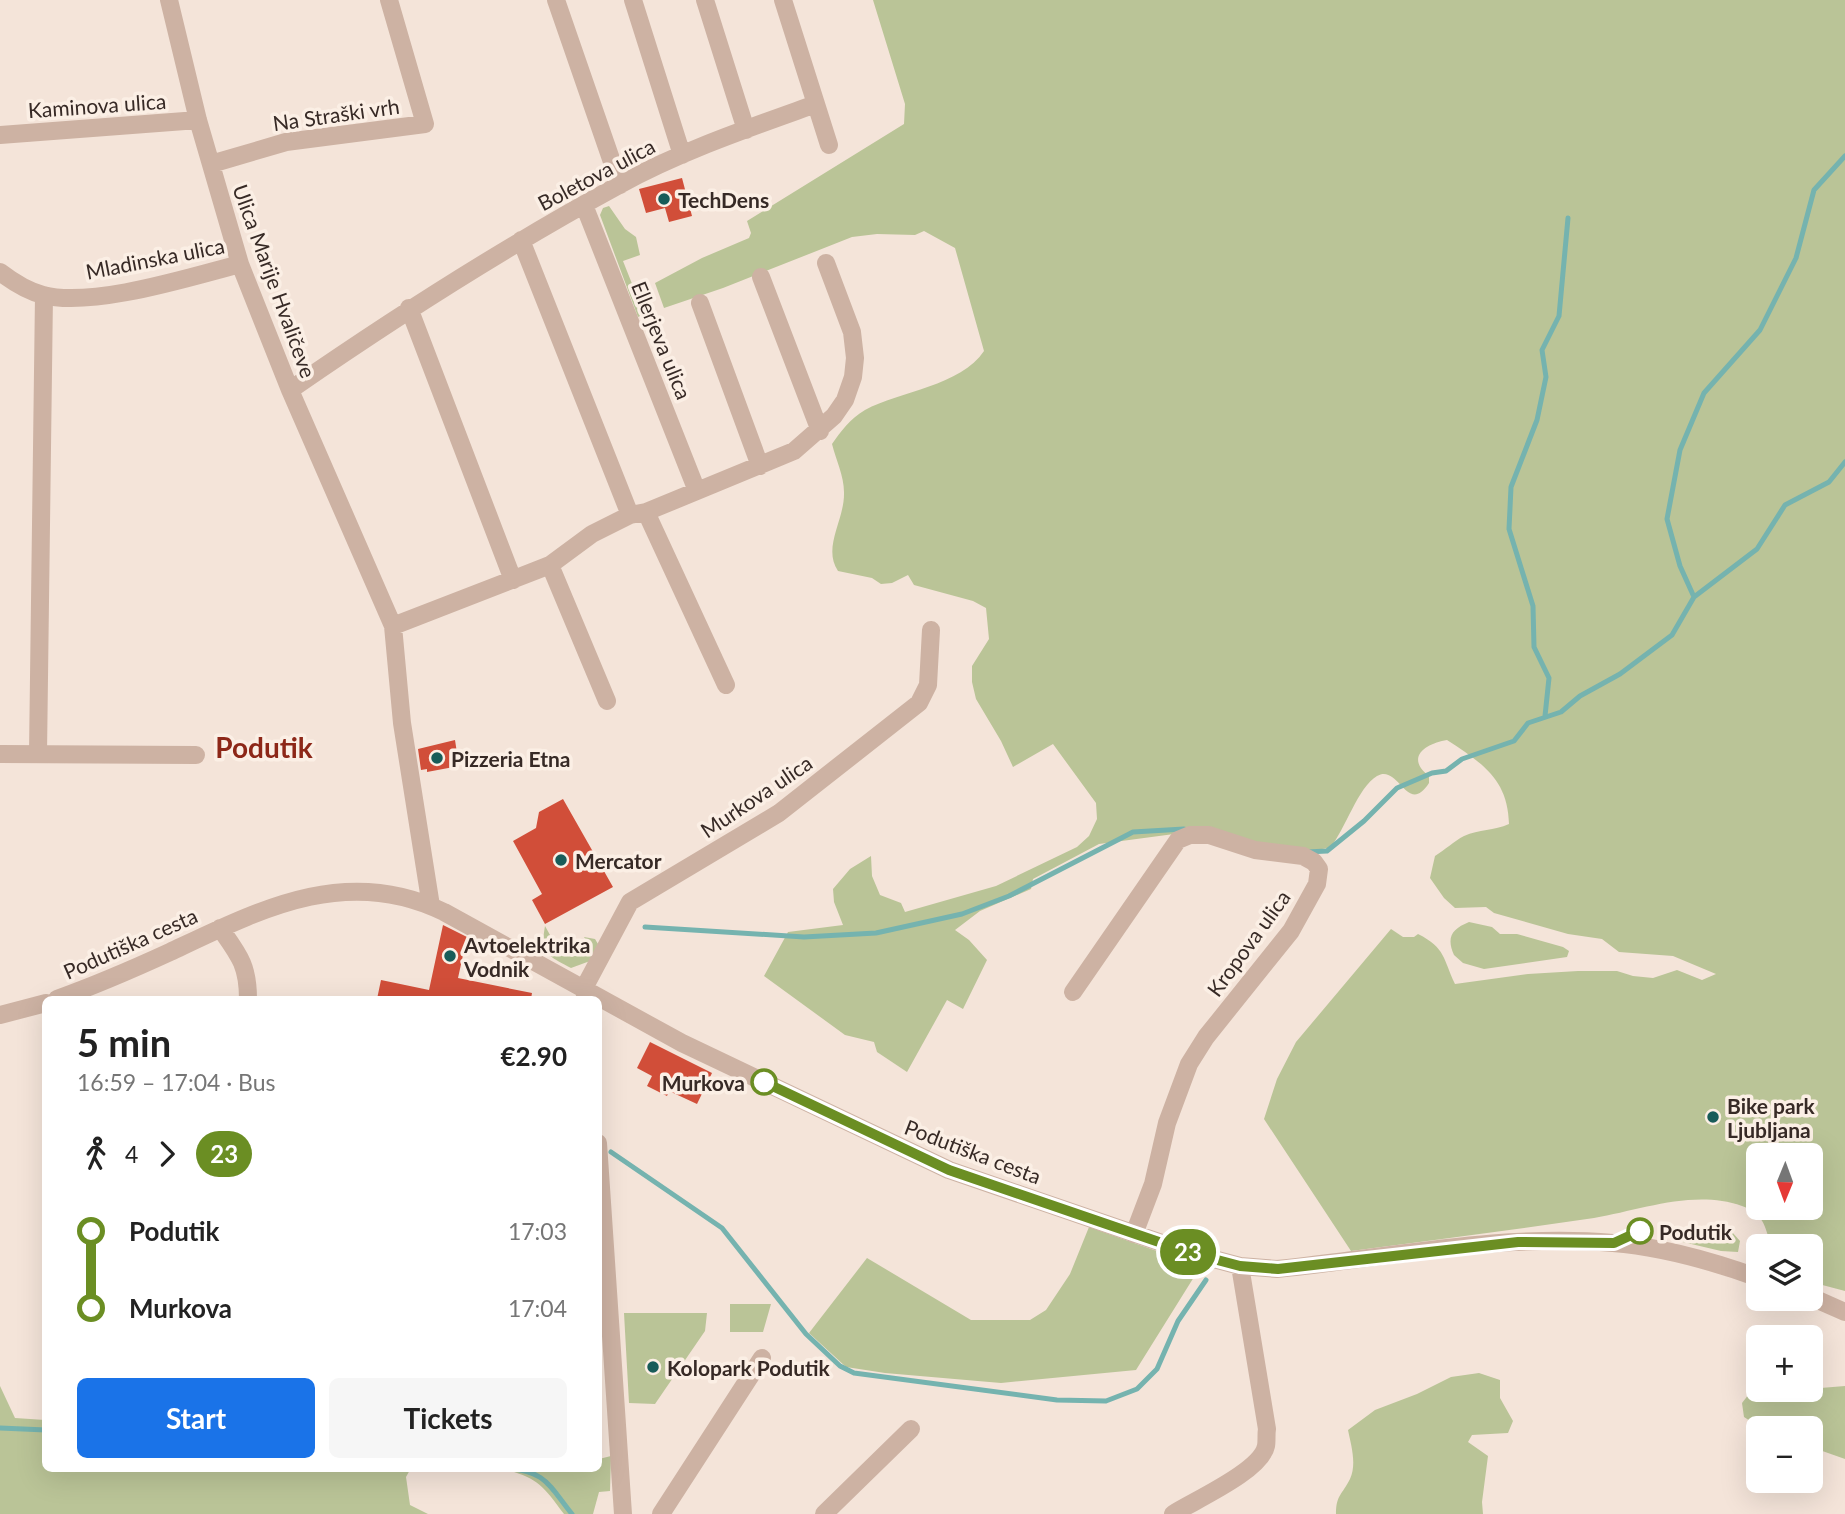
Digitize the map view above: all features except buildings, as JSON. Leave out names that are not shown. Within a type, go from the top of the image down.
[{"type":"street","name":"Ulica Marije Hvaličeve","points":[[169,0],[198,120],[240,264],[290,390],[393,626],[401,723],[431,906]]},
{"type":"street","name":"Na Straški vrh","points":[[211,164],[286,142],[425,124],[389,0]]},
{"type":"street","points":[[556,0],[620,185]]},
{"type":"street","points":[[633,0],[682,155]]},
{"type":"street","points":[[705,0],[746,130]]},
{"type":"street","points":[[782,0],[829,145]]},
{"type":"street","name":"Boletova ulica","points":[[290,390],[409,308],[521,240],[620,185],[682,155],[816,104]]},
{"type":"street","name":"Kaminova ulica","points":[[0,135],[198,120]]},
{"type":"street","name":"Ellerjeva ulica","points":[[584,205],[697,491]]},
{"type":"street","points":[[521,240],[638,514],[726,684]]},
{"type":"street","points":[[393,626],[550,565],[592,534],[794,451],[820,431],[845,400],[853,377],[855,358],[852,332],[825,263]]},
{"type":"street","name":"Mladinska ulica","points":[[0,272],[13,282],[44,295],[100,296],[240,264]]},
{"type":"street","points":[[761,277],[820,431]]},
{"type":"street","points":[[38,754],[44,295]]},
{"type":"street","points":[[700,303],[760,466]]},
{"type":"street","points":[[409,308],[513,580]]},
{"type":"street","points":[[550,565],[607,701]]},
{"type":"street","name":"Murkova ulica","points":[[591,995],[630,902],[779,813],[919,703],[928,685],[931,630]]},
{"type":"street","points":[[0,754],[196,755]]},
{"type":"street","name":"Kropova ulica","points":[[1073,992],[1178,840],[1190,835],[1209,835],[1255,850],[1303,856],[1314,862],[1319,870],[1317,884],[1291,931],[1206,1037],[1189,1064],[1167,1123],[1153,1184],[1134,1234]]},
{"type":"street","name":"Podutiška cesta","points":[[65,996],[114,978],[272,906],[323,894],[373,893],[410,899],[431,906],[591,995]]},
{"type":"street","name":"Podutiška cesta","points":[[220,928],[240,957],[248,976],[248,996]]},
{"type":"street","name":"Podutiška cesta","points":[[602,1001],[682,1043],[926,1159],[1134,1234],[1240,1266],[1278,1269],[1518,1242],[1588,1242],[1665,1250],[1746,1274]]},
{"type":"street","name":"Podutiška cesta","points":[[0,1015],[42,1004]]},
{"type":"street","points":[[602,1224],[623,1514]]},
{"type":"street","points":[[1173,1514],[1234,1479],[1252,1465],[1266,1448],[1266,1429],[1240,1266]]},
{"type":"street","points":[[1823,1302],[1845,1312]]},
{"type":"street","points":[[661,1514],[762,1358]]},
{"type":"street","points":[[824,1514],[911,1429]]},
{"type":"green space","points":[[873,0],[1845,0],[1845,1291],[1823,1285],[1823,1234],[1768,1234],[1761,1220],[1824,1220],[1824,1143],[1746,1143],[1746,1208],[1724,1201],[1686,1200],[1594,1218],[1351,1251],[1264,1119],[1277,1079],[1296,1042],[1391,929],[1403,937],[1414,937],[1418,934],[1434,944],[1439,949],[1455,984],[1528,974],[1578,971],[1617,971],[1653,978],[1677,970],[1702,980],[1716,974],[1673,956],[1619,952],[1602,939],[1568,934],[1494,913],[1486,907],[1455,908],[1430,878],[1435,856],[1464,836],[1509,824],[1504,795],[1491,774],[1447,740],[1432,744],[1418,757],[1418,763],[1429,776],[1429,783],[1421,792],[1409,792],[1385,774],[1370,782],[1330,848],[1306,851],[1174,834],[1099,844],[1033,879],[1031,889],[980,911],[955,930],[969,940],[987,960],[963,1009],[947,1000],[907,1072],[877,1052],[874,1042],[845,1035],[764,976],[788,932],[843,925],[834,902],[833,889],[850,869],[871,856],[872,876],[880,895],[901,903],[905,912],[996,886],[1077,847],[1089,836],[1097,819],[1096,803],[1053,744],[1013,767],[976,699],[972,666],[989,639],[986,608],[973,601],[914,585],[908,575],[892,583],[881,584],[872,578],[838,571],[834,562],[833,543],[844,492],[832,444],[835,439],[850,421],[865,410],[945,380],[974,363],[984,351],[955,248],[924,231],[915,235],[877,234],[852,237],[723,288],[664,308],[655,283],[702,258],[749,238],[751,233],[747,221],[904,124],[905,104]]},
{"type":"green space","points":[[609,206],[625,229],[636,237],[640,255],[623,261],[644,314],[638,317],[600,215],[603,208]]},
{"type":"green space","points":[[1469,922],[1492,927],[1500,934],[1517,934],[1569,951],[1567,957],[1484,969],[1463,963],[1454,955],[1451,938],[1458,928]]},
{"type":"green space","points":[[545,926],[559,951],[572,957],[590,947],[584,937],[595,939],[598,944],[590,961],[571,968],[551,957],[545,948]]},
{"type":"green space","points":[[1089,1227],[1185,1261],[1183,1273],[1194,1277],[1136,1370],[1001,1383],[885,1373],[846,1367],[809,1333],[867,1258],[971,1320],[1030,1320],[1046,1310],[1070,1274]]},
{"type":"green space","points":[[1703,1229],[1732,1232],[1740,1241],[1738,1252],[1721,1251],[1670,1239],[1677,1233]]},
{"type":"green space","points":[[730,1304],[771,1304],[763,1332],[730,1332]]},
{"type":"green space","name":"Kolopark Podutik","points":[[624,1313],[707,1313],[705,1331],[655,1404],[629,1403]]},
{"type":"green space","points":[[1479,1373],[1500,1380],[1500,1398],[1513,1421],[1508,1433],[1472,1435],[1468,1442],[1488,1456],[1483,1514],[1336,1514],[1338,1499],[1350,1479],[1353,1467],[1348,1430],[1375,1410],[1451,1377]]},
{"type":"green space","points":[[0,1386],[15,1418],[42,1420],[42,1472],[409,1472],[406,1477],[410,1505],[428,1514],[0,1514]]},
{"type":"green space","points":[[1845,1386],[1845,1459],[1823,1451],[1823,1416],[1744,1417],[1742,1403],[1746,1398],[1746,1402],[1823,1402],[1823,1388]]},
{"type":"green space","points":[[611,1456],[610,1491],[599,1492],[593,1514],[564,1514],[538,1483],[513,1472],[602,1472],[602,1458]]},
{"type":"waterway","points":[[1694,597],[1680,566],[1667,519],[1680,450],[1704,393],[1760,330],[1796,258],[1814,190],[1845,156]]},
{"type":"waterway","points":[[1545,716],[1549,678],[1534,647],[1533,606],[1509,529],[1511,487],[1537,420],[1546,377],[1542,350],[1559,316],[1568,218]]},
{"type":"waterway","points":[[1307,852],[1327,851],[1364,821],[1397,788],[1432,773],[1446,771],[1462,759],[1514,741],[1528,723],[1561,712],[1580,696],[1620,674],[1672,635],[1694,597],[1757,549],[1785,505],[1829,482],[1845,462]]},
{"type":"waterway","points":[[645,927],[804,937],[876,933],[962,914],[1009,896],[1133,832],[1184,829]]},
{"type":"waterway","points":[[611,1152],[722,1228],[806,1334],[840,1366],[854,1373],[1057,1400],[1106,1401],[1137,1389],[1157,1369],[1178,1321],[1206,1280]]},
{"type":"waterway","points":[[0,1428],[42,1430]]},
{"type":"waterway","points":[[529,1472],[545,1481],[572,1514]]},
{"type":"bus line","name":"23","points":[[764,1082],[949,1170],[1191,1253],[1240,1266],[1278,1269],[1518,1242],[1614,1243],[1640,1231]]},
{"type":"place","name":"TechDens","points":[[664,199]]},
{"type":"place","name":"Pizzeria Etna","points":[[437,758]]},
{"type":"place","name":"Mercator","points":[[561,860]]},
{"type":"place","name":"Avtoelektrika Vodnik","points":[[450,956]]},
{"type":"place","name":"Murkova","points":[[764,1082]]},
{"type":"place","name":"Bike park Ljubljana","points":[[1713,1117]]},
{"type":"place","name":"Podutik","points":[[1640,1231]]},
{"type":"place","name":"Kolopark Podutik","points":[[653,1367]]},
{"type":"district","name":"Podutik","points":[[264,747]]}]
